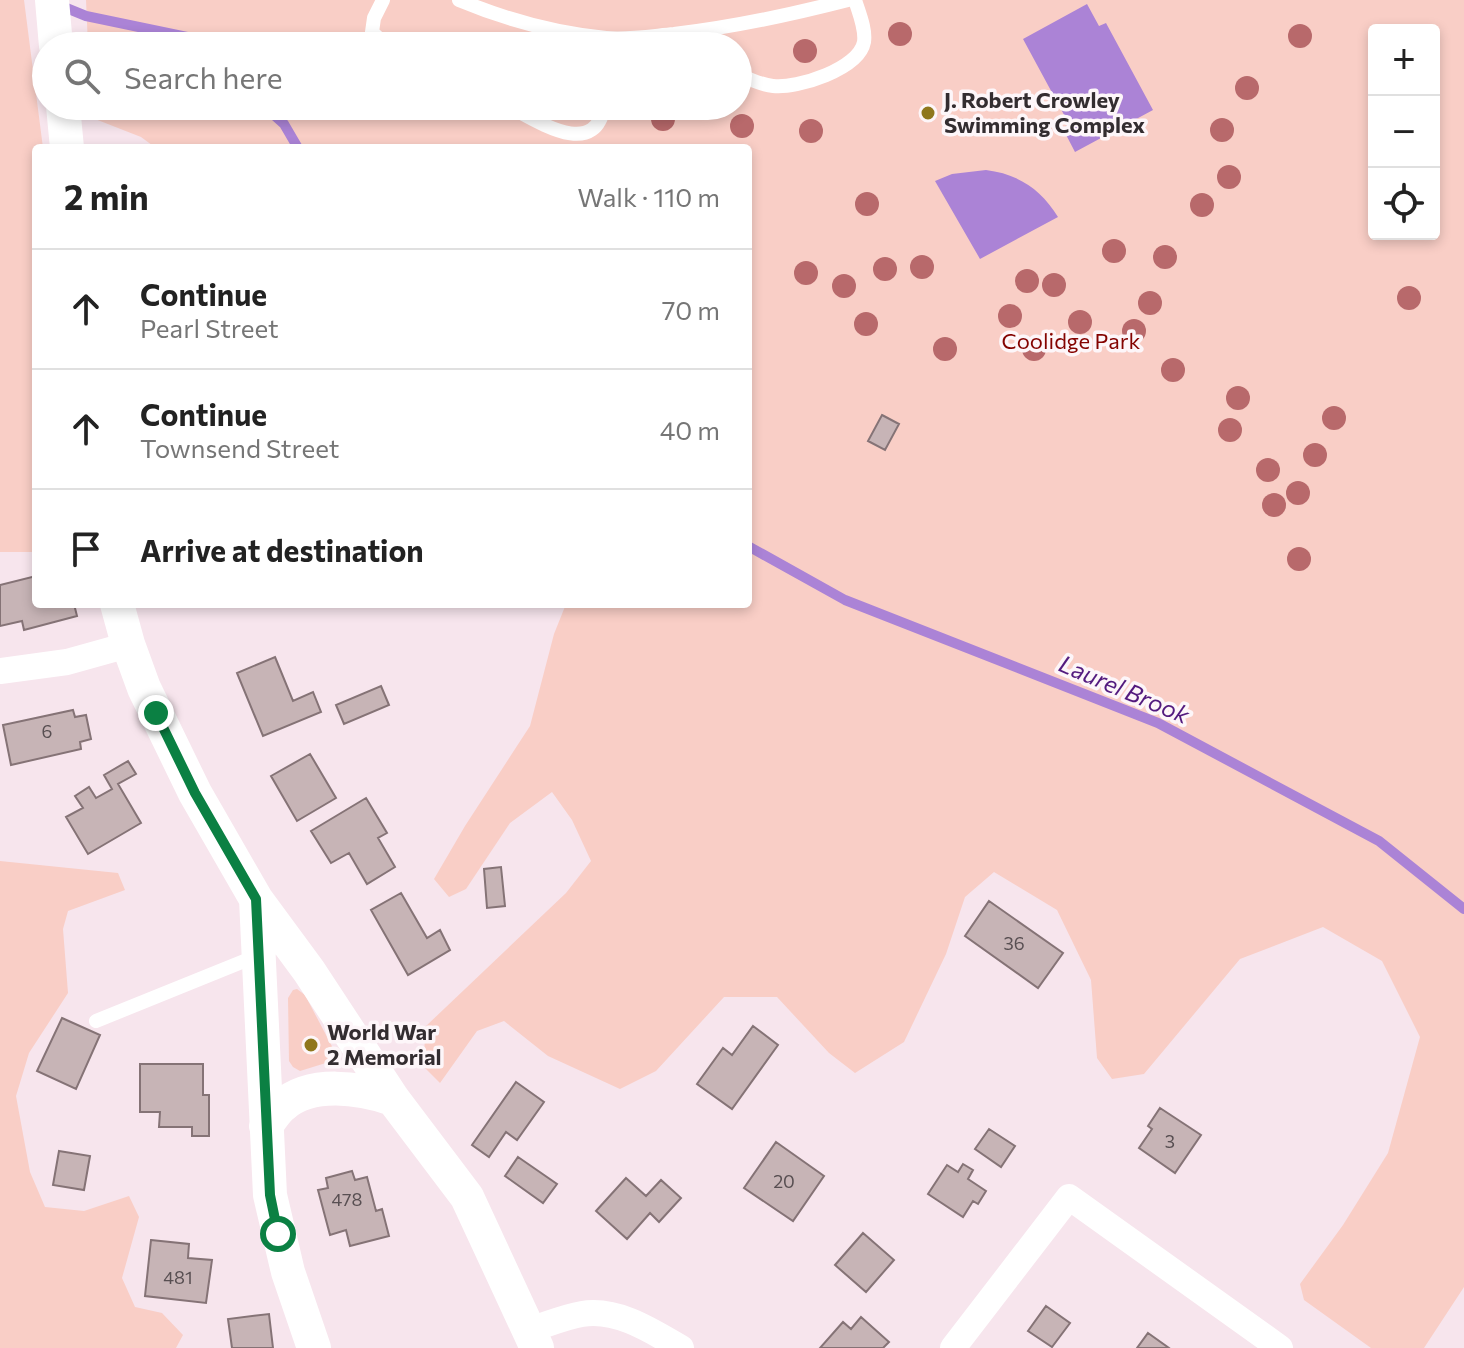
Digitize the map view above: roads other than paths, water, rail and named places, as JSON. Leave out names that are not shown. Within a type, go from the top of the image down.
[{"type":"street","points":[[52,0],[54,32]]},
{"type":"street","points":[[64,120],[67,144]]},
{"type":"street","points":[[118,608],[144,688],[195,793],[256,899],[309,971],[393,1099],[467,1197],[533,1339],[585,1313],[607,1314],[649,1329],[681,1348]]},
{"type":"street","points":[[0,671],[67,662],[128,645]]},
{"type":"street","points":[[256,899],[270,1195],[288,1272],[314,1348]]},
{"type":"street","points":[[266,1126],[283,1104],[310,1092],[344,1088],[393,1099]]},
{"type":"street","points":[[953,1348],[1069,1197],[1280,1348]]},
{"type":"lane","points":[[372,32],[374,18],[383,0]]},
{"type":"lane","points":[[459,0],[506,19],[557,32]]},
{"type":"lane","points":[[684,32],[767,21],[848,0]]},
{"type":"lane","points":[[752,79],[773,86],[793,85],[825,75],[852,61],[861,52],[865,39],[855,0]]},
{"type":"lane","points":[[538,120],[569,134],[591,130],[600,120]]},
{"type":"lane","points":[[96,1021],[259,955]]},
{"type":"waterway","name":"Laurel Brook","points":[[59,5],[86,16],[163,32]]},
{"type":"waterway","name":"Laurel Brook","points":[[280,120],[296,144]]},
{"type":"waterway","name":"Laurel Brook","points":[[752,548],[845,600],[1158,723],[1379,841],[1464,909]]},
{"type":"place","name":"J. Robert Crowley Swimming Complex","points":[[928,113]]},
{"type":"place","name":"World War 2 Memorial","points":[[311,1045]]},
{"type":"park label","name":"Coolidge Park","points":[[1071,341]]}]
